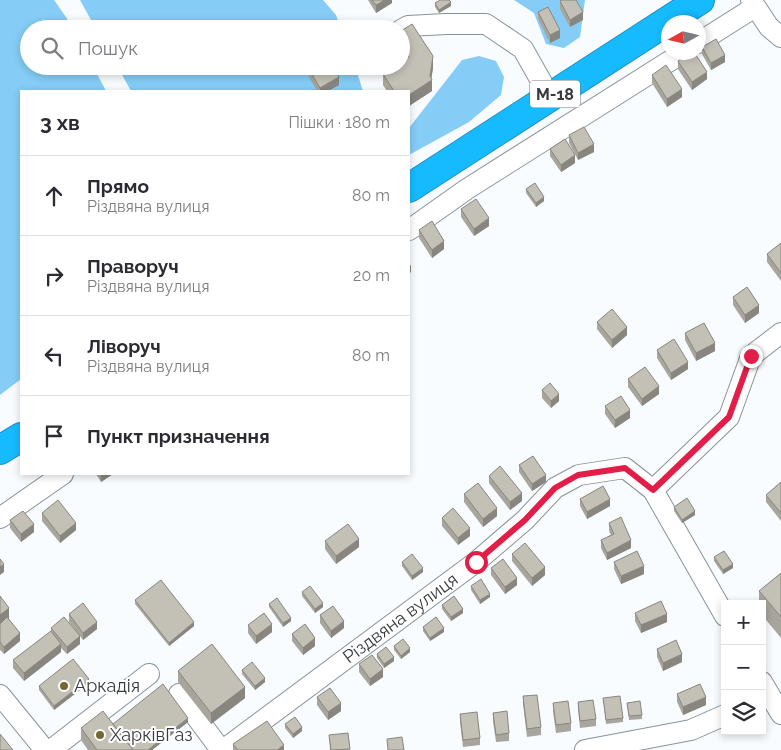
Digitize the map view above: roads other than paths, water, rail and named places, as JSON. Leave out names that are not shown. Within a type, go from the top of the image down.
[{"type":"highway","name":"М-18","points":[[410,187],[700,0]]},
{"type":"highway","points":[[0,450],[20,437]]},
{"type":"street","points":[[706,37],[753,3],[769,27],[781,37]]},
{"type":"street","points":[[410,26],[486,24],[523,49],[550,97]]},
{"type":"street","points":[[410,229],[467,189],[671,60]]},
{"type":"street","points":[[721,609],[653,490],[729,417],[751,356],[781,333]]},
{"type":"street","name":"Різдвяна вулиця","points":[[222,750],[476,562],[525,520],[555,488],[578,475],[625,468],[653,490]]},
{"type":"street","points":[[0,518],[62,475]]},
{"type":"street","points":[[51,750],[149,674]]},
{"type":"street","points":[[766,690],[781,714]]},
{"type":"street","points":[[179,694],[222,750]]},
{"type":"street","points":[[0,695],[45,750]]},
{"type":"street","points":[[585,750],[691,730],[721,717]]},
{"type":"place","name":"Аркадія","points":[[64,686]]},
{"type":"place","name":"ХарківГаз","points":[[100,735]]}]
